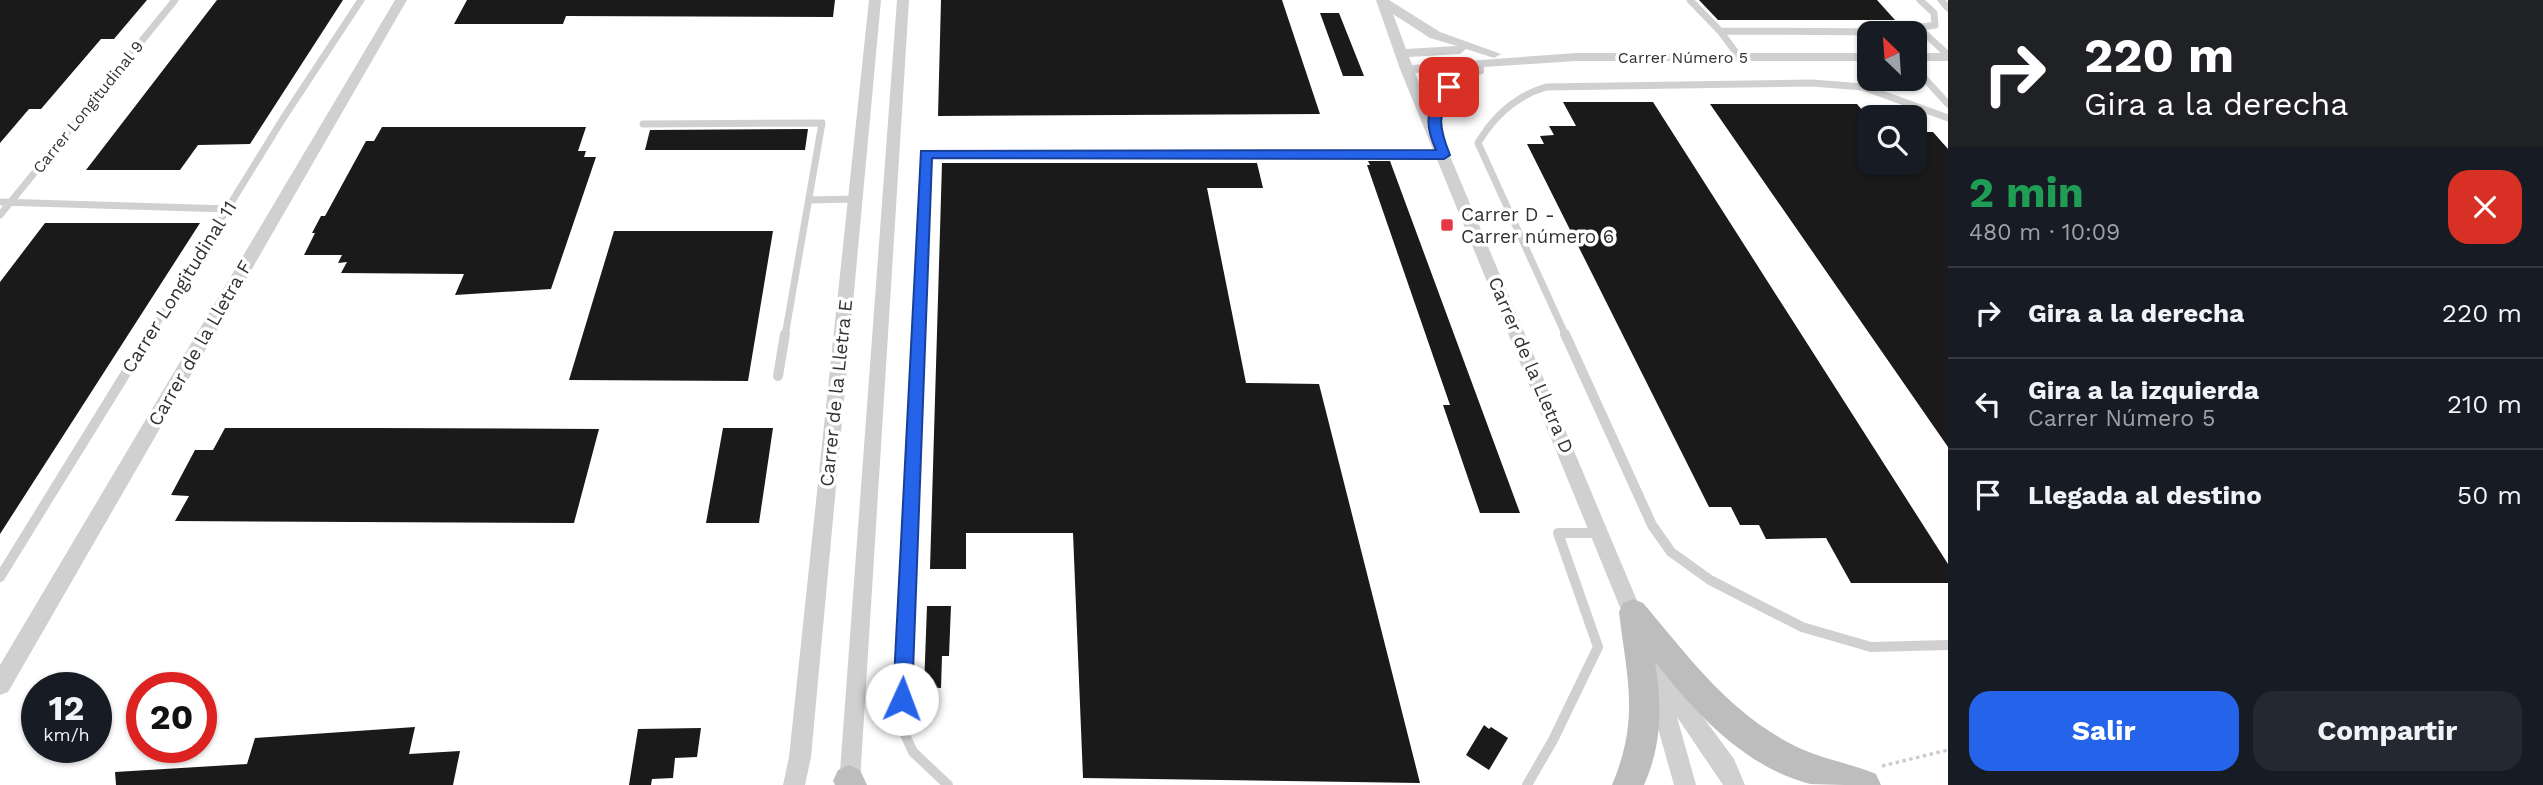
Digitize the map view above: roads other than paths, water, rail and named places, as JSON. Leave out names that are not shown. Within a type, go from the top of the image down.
[{"type":"main road","points":[[1628,785],[1642,747],[1646,700],[1633,612]]},
{"type":"main road","points":[[1633,612],[1714,708],[1744,732],[1783,757],[1837,780],[1865,785]]},
{"type":"street","name":"Carrer de la Lletra F","points":[[0,685],[401,0]]},
{"type":"street","name":"Carrer de la Lletra E","points":[[794,785],[800,757],[874,0]]},
{"type":"street","name":"Carrer de la Lletra E","points":[[850,784],[903,0]]},
{"type":"street","points":[[1382,1],[1435,35],[1496,57]]},
{"type":"street","name":"Carrer de la Lletra D","points":[[1382,1],[1404,61],[1633,612]]},
{"type":"street","points":[[1927,57],[1948,56]]},
{"type":"street","name":"Carrer Número 5","points":[[1433,129],[1439,103],[1449,87],[1496,57]]},
{"type":"street","name":"Carrer Número 5","points":[[1404,61],[1457,68],[1496,57],[1857,57]]},
{"type":"street","points":[[1633,612],[1658,686],[1685,785]]},
{"type":"street","points":[[1633,612],[1678,701],[1726,768],[1734,785]]},
{"type":"lane","name":"Carrer Longitudinal 9","points":[[0,215],[176,0]]},
{"type":"lane","name":"Carrer Longitudinal 11","points":[[0,577],[361,0]]},
{"type":"lane","points":[[1690,0],[1720,31],[1740,58]]},
{"type":"lane","points":[[1920,0],[1934,13],[1935,24],[1927,27]]},
{"type":"lane","points":[[1941,0],[1948,8]]},
{"type":"lane","points":[[1720,31],[1857,32]]},
{"type":"lane","points":[[1927,36],[1948,56]]},
{"type":"lane","points":[[1927,81],[1948,104]]},
{"type":"lane","points":[[1948,118],[1863,87],[1812,83],[1546,86],[1527,91],[1486,127],[1478,143],[1652,525],[1671,552],[1729,591],[1802,627],[1871,647],[1948,645]]},
{"type":"lane","points":[[643,124],[822,123],[778,376]]},
{"type":"lane","points":[[948,785],[917,756],[904,738],[901,726],[925,154],[1444,155]]},
{"type":"lane","points":[[809,200],[855,199]]},
{"type":"lane","points":[[0,202],[228,209]]},
{"type":"lane","points":[[1527,785],[1553,740],[1598,647],[1558,533],[1601,533]]},
{"type":"place","name":"Carrer D - Carrer número 6","points":[[1447,225]]}]
